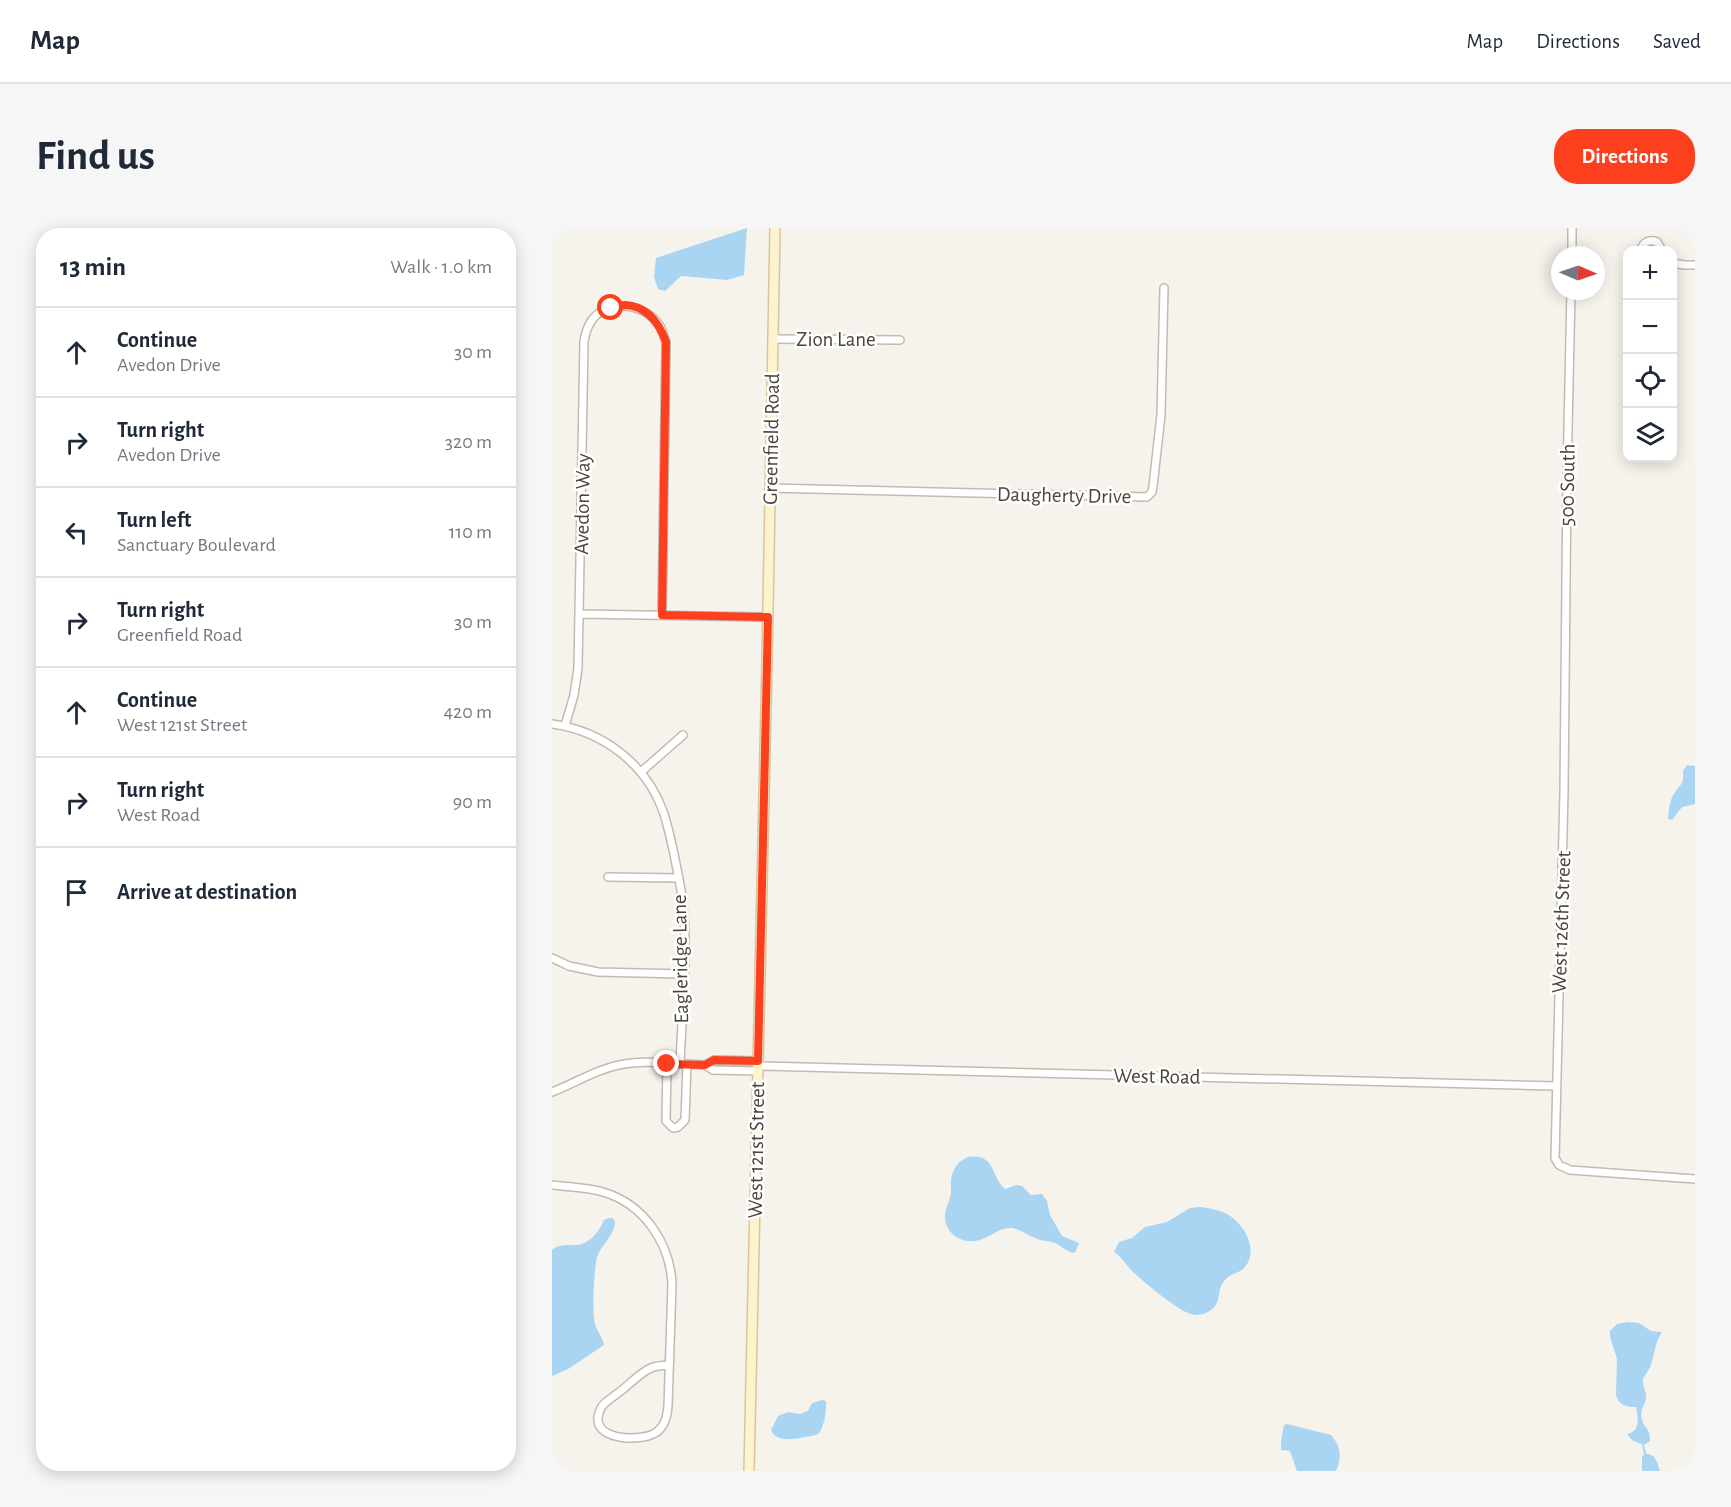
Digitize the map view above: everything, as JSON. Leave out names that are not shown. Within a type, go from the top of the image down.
[{"type":"street","name":"Greenfield Road","points":[[768,649],[775,228]]},
{"type":"street","points":[[1572,228],[1572,246]]},
{"type":"street","points":[[1643,246],[1650,241],[1657,242],[1660,246]]},
{"type":"street","points":[[1677,264],[1695,265]]},
{"type":"street","name":"Daugherty Drive","points":[[770,488],[1147,497],[1152,492],[1161,415],[1164,288]]},
{"type":"street","name":"500 South","points":[[1565,678],[1571,300]]},
{"type":"street","name":"Avedon Way","points":[[565,726],[577,682],[584,342],[586,330],[593,318],[600,312],[625,305],[642,310],[653,318],[661,328],[666,342],[662,615]]},
{"type":"street","name":"Zion Lane","points":[[772,339],[900,340]]},
{"type":"street","points":[[580,614],[768,617]]},
{"type":"street","name":"West 121st Street","points":[[749,1471],[768,649]]},
{"type":"street","name":"West 126th Street","points":[[1565,678],[1555,1158],[1559,1165],[1570,1170],[1695,1179]]},
{"type":"street","name":"Eagleridge Lane","points":[[552,724],[594,735],[621,752],[640,772],[655,794],[663,812],[683,904],[685,1120],[682,1125],[673,1128],[666,1121],[667,1064]]},
{"type":"street","points":[[640,772],[683,735]]},
{"type":"street","points":[[608,877],[679,878]]},
{"type":"street","points":[[552,958],[588,971],[683,974]]},
{"type":"street","name":"West Road","points":[[552,1092],[608,1067],[638,1063],[705,1065],[714,1060],[758,1066],[1556,1086]]},
{"type":"street","points":[[552,1185],[602,1192],[630,1204],[655,1232],[665,1250],[671,1273],[669,1365],[667,1416],[663,1425],[657,1432],[639,1437],[616,1437],[601,1429],[598,1418],[603,1405],[646,1370],[669,1365]]},
{"type":"water","points":[[747,228],[744,275],[727,280],[681,276],[665,291],[658,289],[654,277],[656,258]]},
{"type":"water","points":[[1687,765],[1695,766],[1695,804],[1682,807],[1672,820],[1668,819],[1671,800],[1682,784],[1683,771]]},
{"type":"water","points":[[968,1157],[983,1158],[988,1162],[1005,1189],[1017,1185],[1022,1186],[1031,1195],[1042,1194],[1047,1201],[1050,1215],[1062,1236],[1079,1243],[1075,1253],[1055,1243],[1037,1239],[1012,1228],[1005,1228],[980,1240],[965,1241],[956,1237],[947,1226],[946,1211],[951,1194],[952,1175],[959,1163]]},
{"type":"water","points":[[1200,1207],[1231,1216],[1247,1236],[1250,1255],[1245,1267],[1222,1283],[1218,1301],[1212,1309],[1195,1315],[1182,1310],[1160,1294],[1133,1272],[1114,1252],[1119,1242],[1132,1238],[1145,1227],[1167,1222],[1190,1208]]},
{"type":"water","points":[[609,1218],[615,1221],[614,1227],[597,1256],[595,1268],[595,1324],[604,1345],[568,1369],[552,1376],[552,1250],[560,1246],[585,1243],[596,1233],[604,1220]]},
{"type":"water","points":[[1639,1323],[1651,1331],[1662,1332],[1643,1380],[1646,1398],[1641,1414],[1650,1436],[1650,1441],[1644,1445],[1646,1454],[1654,1457],[1660,1471],[1642,1471],[1642,1456],[1644,1455],[1642,1444],[1633,1441],[1627,1434],[1637,1427],[1636,1407],[1619,1402],[1616,1395],[1617,1359],[1610,1331],[1617,1324]]},
{"type":"water","points":[[826,1401],[826,1413],[818,1434],[786,1439],[773,1434],[771,1430],[778,1416],[788,1412],[800,1414],[808,1411],[812,1403]]},
{"type":"water","points":[[1284,1425],[1331,1435],[1340,1452],[1336,1471],[1297,1471],[1290,1451],[1281,1450]]},
{"type":"route","points":[[611,308],[625,305],[642,310],[661,328],[666,342],[662,615],[768,617],[758,1061],[714,1060],[705,1065],[667,1064]]}]
